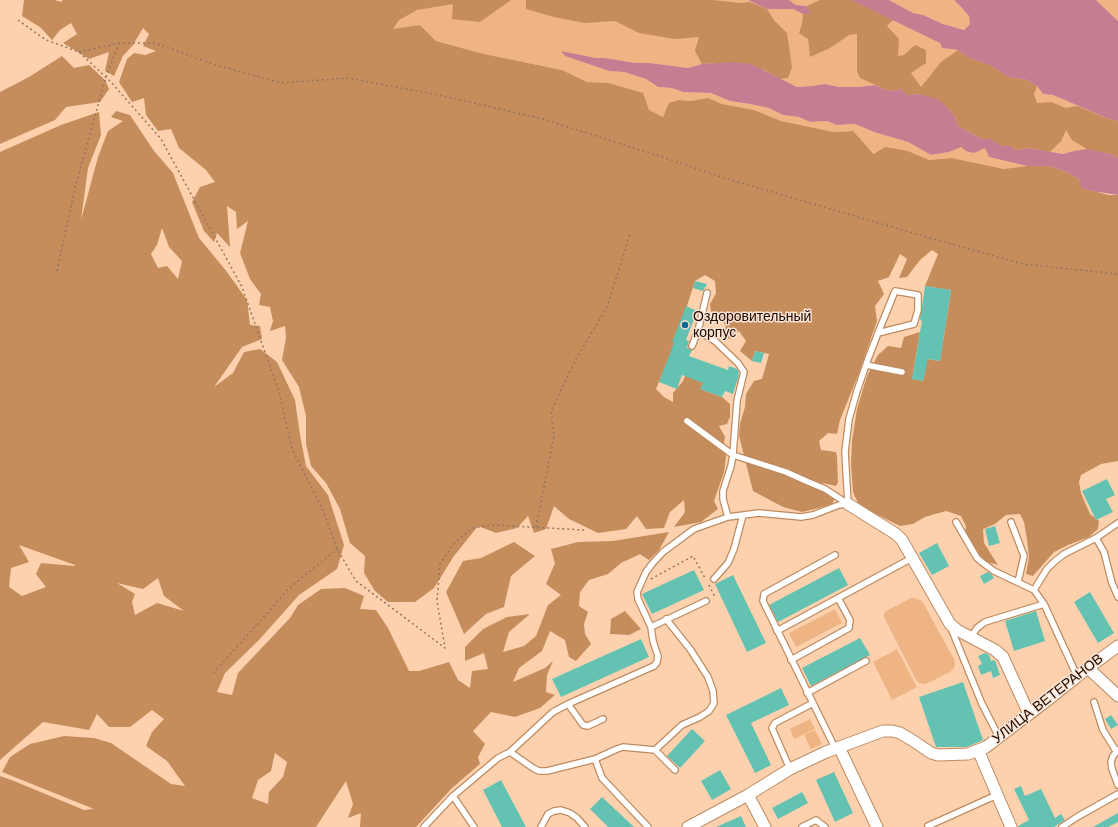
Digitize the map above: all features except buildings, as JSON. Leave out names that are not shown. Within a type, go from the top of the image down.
[{"type":"street","points":[[848,504],[896,534],[902,540],[950,624],[957,630],[995,650],[1002,657],[1029,714]]},
{"type":"street","name":"УЛИЦА ВЕТЕРАНОВ","points":[[688,827],[748,795],[790,769],[837,748],[883,731],[900,733],[931,753],[938,755],[968,754],[978,750],[990,744],[1118,646]]},
{"type":"street","points":[[1088,668],[1118,696]]},
{"type":"street","points":[[837,748],[874,826]]},
{"type":"street","points":[[978,750],[1011,827]]},
{"type":"street","points":[[748,795],[765,827]]},
{"type":"lane","points":[[848,504],[845,452],[849,419],[866,365],[878,333],[895,291],[918,295],[918,310],[914,324],[878,333]]},
{"type":"lane","points":[[692,346],[698,331],[707,293]]},
{"type":"lane","points":[[698,331],[714,341],[738,363],[744,372],[737,401],[733,455],[723,491],[723,499],[728,517]]},
{"type":"lane","points":[[866,365],[902,372]]},
{"type":"lane","points":[[687,421],[733,455],[786,472],[825,489],[848,504]]},
{"type":"lane","points":[[424,827],[453,796],[498,758],[510,752],[553,712],[654,666],[657,662],[658,656],[652,641],[651,627],[638,599],[639,586],[652,564],[664,552],[694,529],[728,517],[772,513],[801,517],[813,515],[839,505],[848,504]]},
{"type":"lane","points":[[714,579],[728,563],[734,549],[743,515]]},
{"type":"lane","points":[[956,522],[977,558],[994,571],[1034,590],[1044,604],[1077,676]]},
{"type":"lane","points":[[1011,522],[1024,556],[1018,582]]},
{"type":"lane","points":[[1034,590],[1047,569],[1064,554],[1096,538],[1118,523]]},
{"type":"lane","points":[[1096,538],[1104,552],[1112,583],[1118,597]]},
{"type":"lane","points":[[835,555],[764,594],[763,597],[764,604],[812,704],[837,748]]},
{"type":"lane","points":[[777,631],[912,558]]},
{"type":"lane","points":[[791,660],[849,628],[850,620],[838,598]]},
{"type":"lane","points":[[651,627],[706,601]]},
{"type":"lane","points":[[971,637],[977,628],[985,622],[1044,604]]},
{"type":"lane","points":[[655,750],[682,725],[710,711],[714,702],[713,690],[708,677],[690,649],[666,619]]},
{"type":"lane","points":[[950,624],[982,704],[999,737]]},
{"type":"lane","points":[[807,693],[866,662]]},
{"type":"lane","points":[[1094,702],[1104,730],[1117,750],[1111,762],[1118,785]]},
{"type":"lane","points":[[568,704],[582,725],[588,726],[603,719]]},
{"type":"lane","points":[[790,769],[772,728],[775,723],[812,704]]},
{"type":"lane","points":[[510,752],[539,771],[547,771],[595,759],[623,747],[655,750],[675,770]]},
{"type":"lane","points":[[595,759],[602,778],[648,827]]},
{"type":"lane","points":[[1062,827],[1118,794]]},
{"type":"lane","points":[[928,826],[997,795]]},
{"type":"lane","points":[[453,796],[474,827]]},
{"type":"lane","points":[[541,827],[548,814],[554,811],[562,810],[577,818],[585,827]]},
{"type":"lane","points":[[802,827],[816,820],[825,827]]},
{"type":"path","points":[[18,20],[46,40],[79,52],[106,77],[161,139],[242,287],[279,392],[292,449],[323,510],[338,549],[356,581],[445,648],[437,602],[440,564],[455,542],[473,528],[493,525],[584,530]]},
{"type":"path","points":[[79,52],[119,43],[155,43],[216,64],[281,83],[347,78],[439,95],[544,119],[721,177],[1023,264],[1118,274]]},
{"type":"path","points":[[57,271],[75,188],[106,77],[119,43]]},
{"type":"path","points":[[536,527],[554,436],[551,411],[576,358],[607,307],[630,234]]},
{"type":"path","points":[[213,673],[286,591],[338,549]]},
{"type":"path","points":[[639,586],[693,556],[714,595],[706,601]]},
{"type":"shaded area","points":[[24,0],[55,0],[61,2],[63,0],[511,0],[480,22],[452,19],[453,4],[417,10],[399,20],[393,29],[420,25],[436,41],[484,54],[562,70],[587,82],[608,83],[643,93],[649,110],[663,117],[669,103],[679,100],[691,101],[708,98],[722,104],[754,110],[781,121],[834,132],[853,131],[874,154],[885,147],[908,151],[929,160],[952,158],[1004,169],[1027,166],[1049,166],[1069,173],[1080,180],[1082,188],[1109,195],[1118,195],[1118,461],[1101,464],[1081,475],[1079,482],[1081,493],[1090,514],[1099,521],[1098,529],[1089,537],[1054,552],[1033,576],[1026,574],[1029,557],[1024,522],[1020,514],[1006,515],[995,524],[983,529],[984,543],[998,565],[987,562],[972,547],[965,535],[966,526],[961,516],[946,511],[925,517],[913,524],[900,526],[868,510],[858,503],[853,492],[851,464],[852,441],[857,409],[867,376],[878,355],[888,346],[901,348],[904,337],[920,332],[912,379],[923,381],[927,360],[920,358],[940,361],[951,290],[925,286],[938,254],[932,250],[920,260],[907,277],[899,278],[907,259],[900,254],[889,277],[878,281],[884,294],[875,306],[877,321],[859,373],[840,420],[837,434],[828,433],[819,441],[821,450],[836,452],[838,482],[836,486],[823,483],[823,490],[835,498],[832,504],[802,512],[783,507],[753,491],[739,436],[740,424],[745,407],[746,394],[754,381],[762,379],[769,354],[755,351],[752,361],[740,351],[746,341],[739,331],[730,339],[722,335],[726,326],[720,318],[712,320],[710,304],[716,293],[715,281],[705,275],[695,281],[675,343],[656,389],[664,397],[673,402],[673,393],[683,381],[690,364],[703,383],[700,389],[722,397],[730,404],[730,417],[727,424],[719,426],[725,437],[724,442],[726,457],[724,472],[714,501],[718,509],[701,522],[674,527],[685,512],[684,500],[670,512],[664,528],[646,529],[637,516],[626,529],[598,533],[569,519],[554,506],[546,529],[534,533],[528,516],[517,528],[496,533],[478,526],[454,556],[434,588],[415,602],[388,602],[375,591],[364,573],[365,556],[350,543],[340,509],[326,483],[311,466],[306,444],[306,416],[299,387],[282,360],[286,338],[285,326],[270,331],[273,321],[270,307],[259,305],[261,294],[250,279],[240,253],[248,221],[237,229],[236,212],[227,206],[230,247],[217,233],[214,242],[204,231],[192,202],[200,187],[215,182],[206,170],[179,148],[171,129],[158,131],[146,115],[144,98],[132,102],[119,82],[127,59],[134,53],[145,55],[156,51],[143,46],[149,34],[143,28],[133,45],[123,56],[114,76],[105,71],[109,52],[89,59],[63,43],[77,34],[71,23],[60,30],[52,40],[40,27],[22,16]]},
{"type":"shaded area","points":[[168,0],[748,0],[767,9],[793,9],[803,14],[807,6],[796,5],[789,0],[851,0],[941,43],[942,48],[958,50],[1037,86],[1043,94],[1053,95],[1109,119],[1118,121],[1118,158],[1110,154],[1074,151],[1063,154],[1030,148],[1017,150],[1010,146],[1001,146],[958,126],[954,115],[946,106],[920,94],[907,95],[901,89],[889,91],[875,85],[839,87],[825,84],[797,87],[751,64],[732,62],[702,64],[688,68],[596,58],[561,51],[565,56],[609,71],[624,72],[646,79],[658,87],[672,88],[683,92],[711,93],[730,101],[769,108],[783,115],[799,117],[810,122],[827,121],[837,125],[855,124],[874,132],[908,142],[931,155],[949,152],[961,147],[985,148],[989,157],[1027,166],[1004,169],[952,158],[929,160],[908,151],[875,154],[853,131],[834,132],[781,121],[754,110],[722,104],[708,98],[691,101],[679,100],[663,117],[649,110],[608,83],[587,82],[562,70],[484,54],[436,41],[420,25],[393,30]]},
{"type":"shaded area","points":[[526,0],[712,0],[739,3],[750,2],[767,9],[774,20],[787,33],[792,67],[788,78],[780,79],[764,70],[718,63],[702,64],[695,51],[699,37],[675,39],[639,33],[615,21],[584,23],[554,17],[526,9]]},
{"type":"shaded area","points":[[748,0],[789,0],[796,5],[807,6],[811,14],[803,14],[793,9],[767,9]]},
{"type":"shaded area","points":[[820,0],[851,0],[893,20],[887,26],[899,39],[898,56],[904,55],[915,45],[926,50],[926,63],[911,73],[921,87],[941,62],[958,50],[969,58],[990,65],[1008,77],[1027,80],[1037,86],[1034,94],[1037,103],[1051,102],[1066,108],[1077,106],[1109,119],[1118,121],[1118,158],[1110,154],[1087,149],[1072,140],[1066,130],[1061,141],[1050,152],[1030,148],[1017,150],[1010,146],[1001,146],[991,139],[982,139],[958,126],[954,115],[946,106],[920,94],[907,95],[901,89],[889,91],[860,78],[857,71],[857,34],[849,35],[830,48],[810,57],[808,39],[799,33],[803,14],[811,14],[807,6]]},
{"type":"shaded area","points":[[851,0],[889,0],[913,13],[923,15],[943,24],[964,30],[970,24],[969,16],[954,0],[1096,0],[1118,21],[1118,121],[1109,119],[1053,95],[1043,94],[1037,86],[1027,80],[1008,77],[990,65],[969,58],[958,50],[942,48],[940,43]]},
{"type":"shaded area","points":[[889,0],[954,0],[969,16],[970,24],[964,30],[943,24],[923,15],[913,13]]},
{"type":"shaded area","points":[[1096,0],[1118,0],[1118,21]]},
{"type":"shaded area","points":[[561,51],[596,58],[688,68],[702,64],[732,62],[751,64],[797,87],[825,84],[839,87],[875,85],[889,91],[901,89],[907,95],[920,94],[937,99],[954,115],[958,126],[982,139],[991,139],[1001,146],[1010,146],[1017,150],[1029,148],[1063,154],[1087,149],[1110,154],[1118,158],[1118,195],[1081,188],[1080,180],[1069,173],[1049,166],[1027,166],[989,157],[985,148],[974,153],[966,151],[961,147],[949,152],[931,155],[908,142],[874,132],[855,124],[837,125],[827,121],[810,122],[799,117],[783,115],[769,108],[730,101],[711,93],[683,92],[672,88],[658,87],[646,79],[624,72],[609,71],[565,56]]},
{"type":"shaded area","points":[[62,56],[74,68],[89,65],[105,80],[109,89],[100,102],[66,107],[55,120],[0,144],[0,92],[29,77]]},
{"type":"shaded area","points":[[116,111],[130,115],[154,151],[173,173],[199,238],[227,272],[247,300],[250,325],[260,326],[262,339],[242,347],[214,387],[233,373],[244,352],[260,349],[277,362],[295,400],[306,466],[328,495],[344,545],[337,569],[299,595],[259,640],[225,673],[217,692],[232,695],[238,673],[290,618],[298,605],[321,589],[345,588],[364,596],[360,609],[376,610],[388,628],[409,671],[419,671],[449,662],[458,680],[470,688],[472,671],[488,669],[484,653],[465,661],[465,647],[483,629],[507,617],[530,614],[509,632],[503,652],[524,646],[536,636],[548,605],[561,595],[546,584],[555,563],[551,549],[578,542],[613,541],[669,532],[659,550],[649,560],[640,554],[621,563],[608,574],[589,580],[580,592],[579,606],[588,612],[584,624],[585,634],[591,644],[576,661],[569,657],[565,640],[550,631],[542,651],[519,668],[513,682],[545,668],[553,661],[547,675],[546,692],[555,695],[540,708],[515,717],[491,712],[473,731],[485,744],[478,757],[480,764],[452,788],[416,827],[360,827],[361,813],[348,818],[353,804],[346,781],[316,827],[0,827],[0,776],[84,810],[94,809],[2,772],[10,757],[30,744],[64,736],[94,738],[111,743],[171,784],[185,786],[167,761],[146,746],[152,732],[164,719],[152,710],[130,727],[109,727],[97,714],[89,730],[43,722],[0,760],[0,152],[61,125],[99,112],[101,135],[88,168],[81,220],[98,157],[108,131],[123,121],[111,117]],"holes":[[[162,228],[169,247],[182,261],[178,279],[167,266],[158,268],[151,254],[157,245]],[[19,545],[75,566],[41,563],[36,574],[46,587],[22,596],[9,587],[11,568],[29,562]],[[158,578],[164,596],[184,611],[157,603],[135,615],[132,602],[135,594],[117,583],[143,589]],[[275,753],[287,762],[283,777],[269,792],[268,804],[252,798],[258,780],[271,771]]]},
{"type":"shaded area","points":[[514,542],[535,556],[511,576],[504,607],[486,614],[464,634],[446,592],[463,561],[481,558]]},
{"type":"shaded area","points":[[911,598],[922,601],[954,659],[955,664],[954,668],[950,672],[924,684],[919,683],[916,680],[884,617],[884,613],[888,610]]},
{"type":"shaded area","points":[[835,609],[842,623],[796,647],[789,633]]},
{"type":"shaded area","points":[[625,611],[641,629],[629,635],[610,634],[611,619]]},
{"type":"shaded area","points":[[897,649],[917,687],[892,700],[873,662]]},
{"type":"shaded area","points":[[810,719],[815,729],[794,739],[790,729]]},
{"type":"shaded area","points":[[815,730],[822,744],[811,749],[804,735]]},
{"type":"place","name":"Оздоровительный корпус","points":[[685,325]]}]
